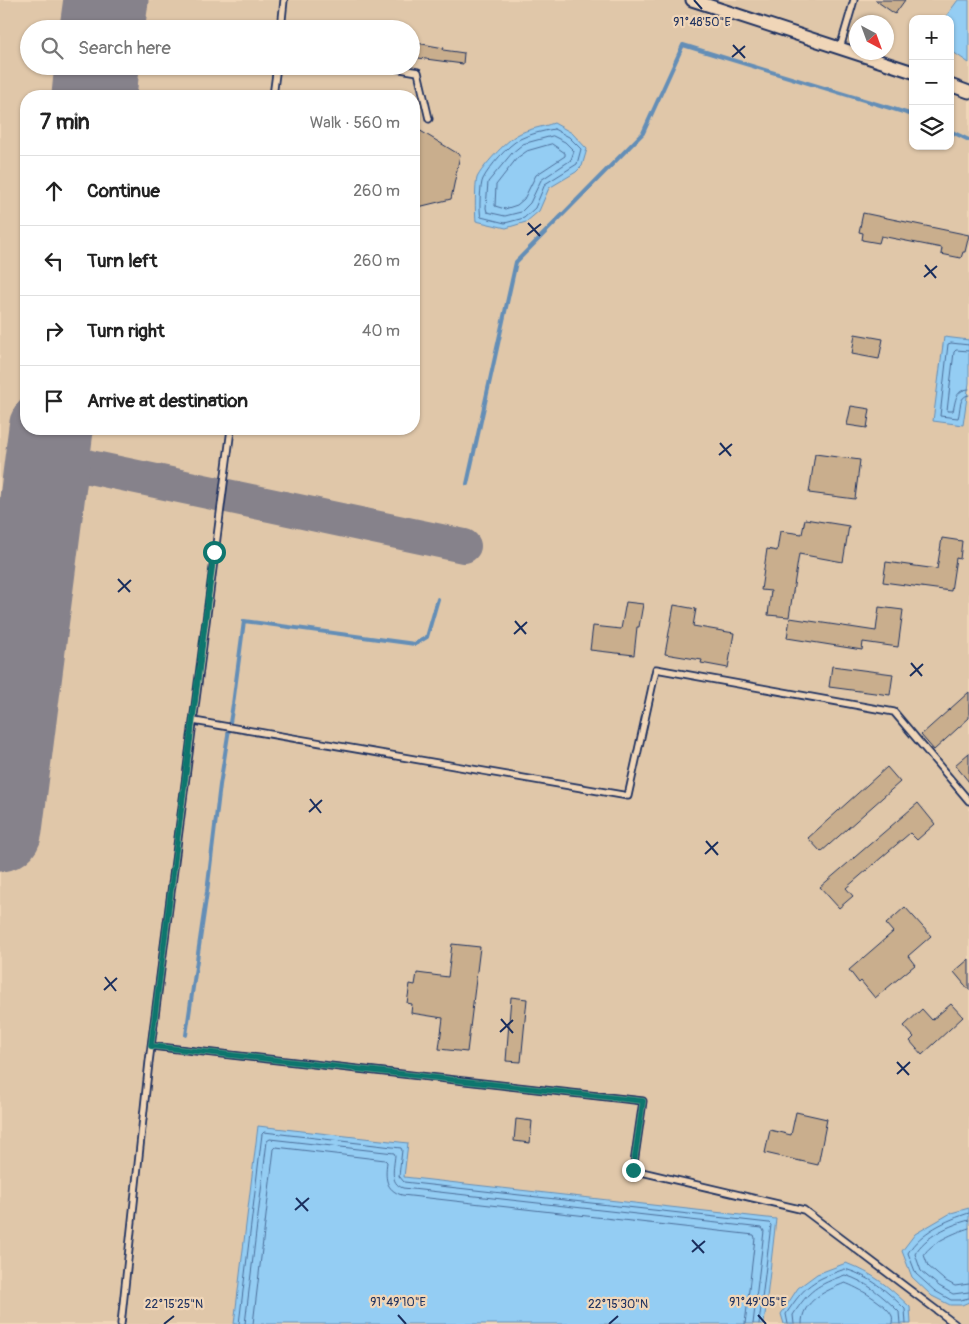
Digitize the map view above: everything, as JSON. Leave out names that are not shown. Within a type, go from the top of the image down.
[{"type":"street","points":[[692,0],[909,71]]},
{"type":"street","points":[[954,86],[969,92]]},
{"type":"lane","points":[[282,20],[284,0]]},
{"type":"lane","points":[[840,48],[854,0]]},
{"type":"lane","points":[[274,90],[276,75]]},
{"type":"lane","points":[[419,75],[429,119]]},
{"type":"lane","points":[[121,1324],[151,1046],[229,435]]},
{"type":"lane","points":[[194,721],[628,796],[656,669],[894,712],[969,801]]},
{"type":"lane","points":[[151,1046],[643,1101],[633,1170],[804,1210],[956,1324]]},
{"type":"shaded area","points":[[0,0],[969,0],[969,1324],[0,1324]]},
{"type":"water","points":[[958,0],[969,0],[969,63],[954,53],[954,15],[947,15]]},
{"type":"water","points":[[554,123],[572,133],[587,149],[582,166],[576,172],[549,188],[539,211],[526,222],[506,228],[476,221],[476,182],[484,168],[501,148],[517,135]]},
{"type":"water","points":[[944,337],[969,340],[969,383],[963,425],[933,421]]},
{"type":"water","points":[[258,1126],[408,1143],[404,1177],[776,1219],[764,1324],[234,1324]]},
{"type":"water","points":[[969,1208],[969,1302],[962,1305],[950,1305],[932,1296],[912,1277],[902,1251],[915,1234],[951,1213]]},
{"type":"water","points":[[846,1263],[873,1276],[910,1307],[911,1324],[784,1324],[781,1314],[798,1288],[817,1274]]},
{"type":"building","points":[[875,0],[905,0],[895,14]]},
{"type":"building","points":[[420,44],[464,53],[463,64],[420,58]]},
{"type":"building","points":[[420,131],[460,155],[451,199],[420,207]]},
{"type":"building","points":[[863,213],[969,235],[965,252],[963,252],[961,258],[941,254],[942,248],[881,236],[879,243],[862,240],[863,233],[859,232]]},
{"type":"building","points":[[855,334],[883,339],[879,359],[852,354]]},
{"type":"building","points":[[851,406],[870,409],[867,428],[847,425]]},
{"type":"building","points":[[815,454],[860,460],[855,499],[809,493]]},
{"type":"building","points":[[805,519],[849,526],[843,562],[799,554],[789,617],[768,615],[771,591],[761,590],[767,549],[777,551],[780,531],[802,534]]},
{"type":"building","points":[[942,538],[962,541],[960,559],[956,558],[951,591],[883,582],[886,562],[937,569]]},
{"type":"building","points":[[626,602],[643,604],[639,627],[637,627],[634,655],[590,650],[593,626],[621,629]]},
{"type":"building","points":[[674,605],[696,609],[693,626],[734,633],[728,668],[701,663],[702,660],[665,654]]},
{"type":"building","points":[[879,607],[903,610],[898,647],[863,642],[862,650],[787,638],[790,618],[876,631]]},
{"type":"building","points":[[832,666],[893,674],[890,695],[829,687]]},
{"type":"building","points":[[969,692],[969,718],[934,750],[921,735]]},
{"type":"building","points":[[969,753],[969,782],[955,765]]},
{"type":"building","points":[[887,767],[900,782],[821,852],[808,838]]},
{"type":"building","points":[[918,803],[935,824],[917,840],[910,833],[846,888],[853,896],[839,908],[820,887]]},
{"type":"building","points":[[905,907],[931,936],[908,956],[915,965],[875,998],[861,981],[859,983],[849,970],[893,932],[886,924]]},
{"type":"building","points":[[452,944],[480,947],[467,1052],[439,1049],[443,1018],[411,1013],[412,1004],[407,1003],[410,984],[415,985],[417,973],[448,977]]},
{"type":"building","points":[[969,959],[969,990],[954,972]]},
{"type":"building","points":[[511,997],[527,999],[521,1062],[506,1061]]},
{"type":"building","points":[[951,1004],[963,1017],[922,1055],[910,1041],[914,1037],[904,1026],[922,1009],[932,1020]]},
{"type":"building","points":[[796,1112],[827,1119],[818,1165],[765,1153],[770,1130],[791,1135]]},
{"type":"building","points":[[516,1119],[532,1121],[530,1143],[514,1141]]},
{"type":"waterway","points":[[467,484],[516,262],[643,133],[683,45],[909,114]]},
{"type":"waterway","points":[[954,133],[969,140]]},
{"type":"waterway","points":[[186,1035],[244,621],[415,644],[427,637],[438,599]]},
{"type":"taxiway","points":[[47,458],[464,546]]},
{"type":"runway","points":[[103,20],[106,0]]},
{"type":"runway","points":[[95,90],[96,75]]},
{"type":"runway","points":[[0,829],[50,435]]},
{"type":"route","points":[[214,552],[194,721],[151,1046],[643,1101],[633,1170]]}]
